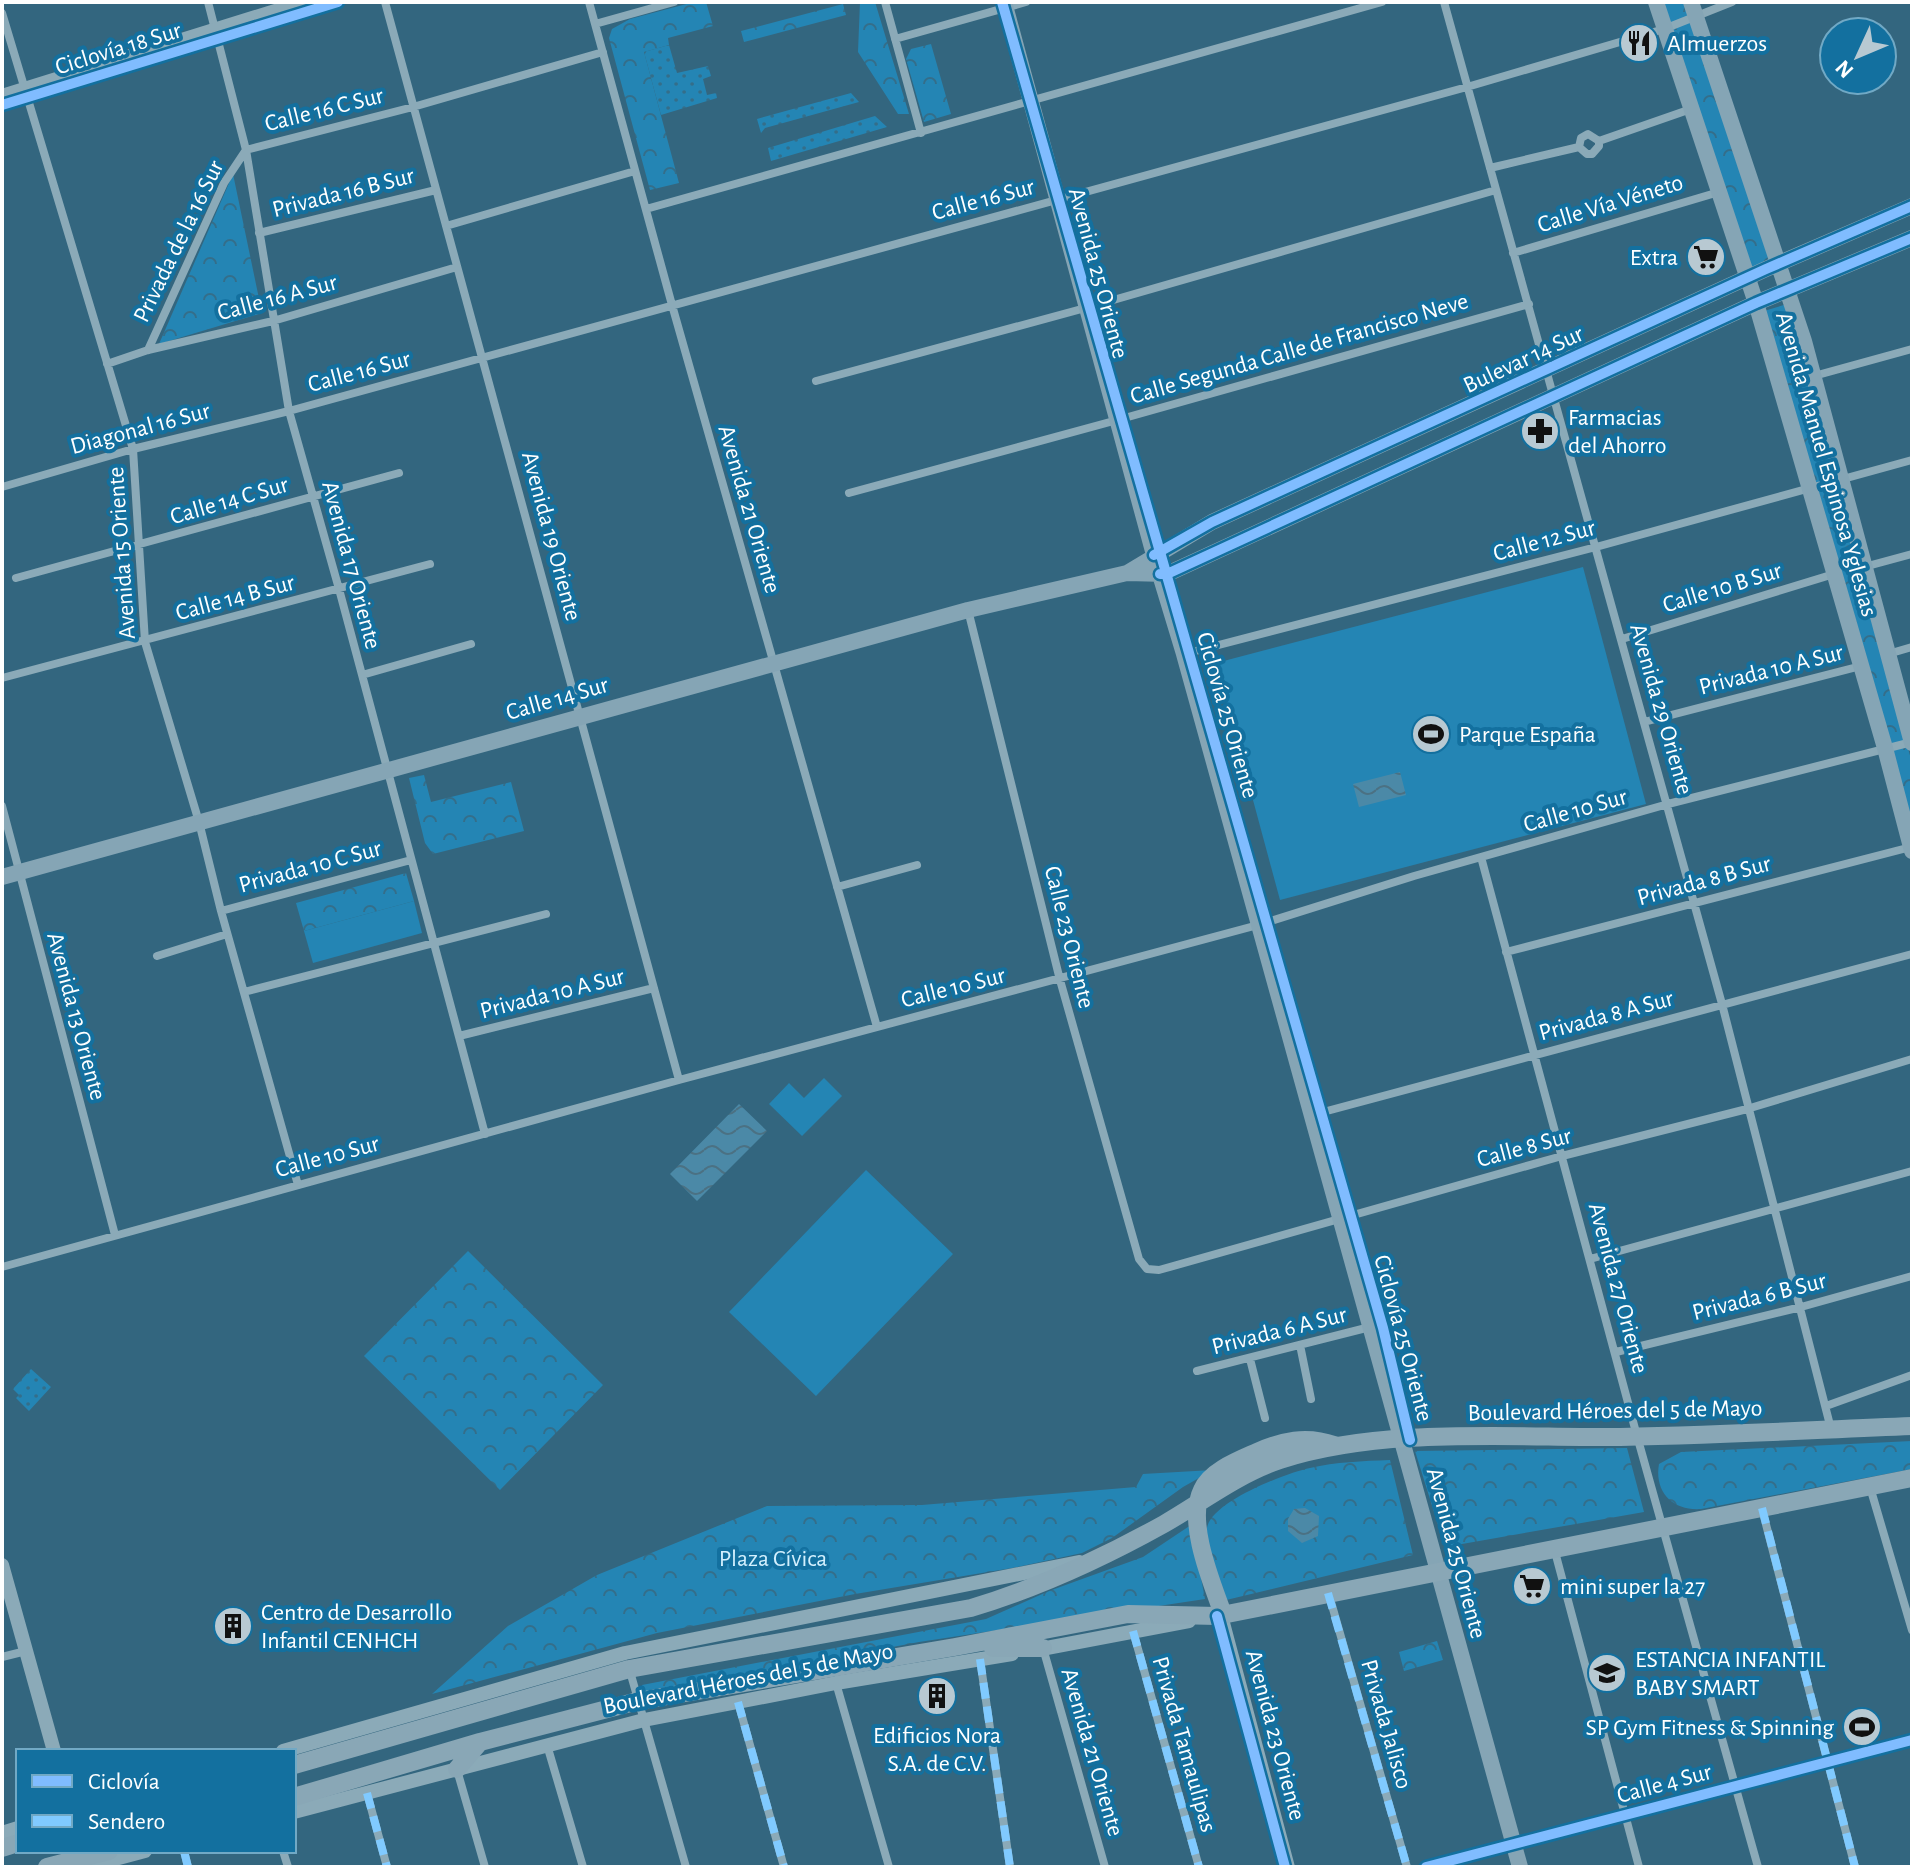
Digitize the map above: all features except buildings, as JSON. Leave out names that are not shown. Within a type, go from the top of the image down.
[{"type":"main road","name":"Avenida Manuel Espinosa Yglesias","points":[[1656,2],[1756,303],[1912,848]]},
{"type":"main road","name":"Avenida 25 Oriente","points":[[1005,4],[1154,555],[1520,1867]]},
{"type":"main road","name":"Avenida Manuel Espinosa Yglesias","points":[[1694,10],[1813,376],[1912,742]]},
{"type":"main road","name":"Bulevar 14 Sur","points":[[1154,555],[1212,522],[1777,264],[1912,206]]},
{"type":"main road","name":"Bulevar 14 Sur","points":[[1160,574],[1167,574],[1787,289],[1912,238]]},
{"type":"main road","name":"Calle 14 Sur","points":[[1127,573],[1154,555]]},
{"type":"main road","name":"Calle 14 Sur","points":[[10,874],[968,610],[1127,573],[1160,574]]},
{"type":"main road","name":"Boulevard Héroes del 5 de Mayo","points":[[296,1764],[627,1661],[971,1608],[1107,1556],[1200,1502],[1201,1490],[1214,1476],[1235,1462],[1278,1443],[1303,1439],[1321,1440],[1336,1446],[1401,1440],[1637,1436],[1912,1426]]},
{"type":"main road","name":"Boulevard Héroes del 5 de Mayo","points":[[296,1796],[480,1742],[638,1701],[1128,1614],[1220,1615],[1912,1478]]},
{"type":"main road","points":[[1200,1502],[1198,1530],[1202,1554],[1220,1615]]},
{"type":"main road","points":[[955,1647],[1043,1648]]},
{"type":"main road","points":[[457,1769],[480,1742]]},
{"type":"main road","points":[[47,1867],[84,1862],[104,1853]]},
{"type":"street","name":"Avenida 17 Oriente","points":[[208,2],[246,150],[289,411],[485,1134]]},
{"type":"street","points":[[2,96],[285,5],[304,2]]},
{"type":"street","name":"Avenida 19 Oriente","points":[[385,2],[679,1080]]},
{"type":"street","name":"Avenida 21 Oriente","points":[[589,2],[877,1027]]},
{"type":"street","points":[[595,24],[674,2]]},
{"type":"street","points":[[885,2],[921,133]]},
{"type":"street","points":[[895,39],[1005,4],[1026,2]]},
{"type":"street","points":[[646,209],[1382,2]]},
{"type":"street","name":"Avenida 29 Oriente","points":[[1444,2],[1695,903],[1831,1429]]},
{"type":"street","name":"Calle 16 Sur","points":[[289,411],[1467,87],[1664,29],[1694,10],[1732,2]]},
{"type":"street","name":"Avenida 15 Oriente","points":[[2,13],[133,449],[145,642],[199,822],[227,934],[298,1185]]},
{"type":"street","name":"Calle 16 C Sur","points":[[246,150],[413,107],[603,52]]},
{"type":"street","points":[[1599,141],[1691,109]]},
{"type":"street","points":[[1579,147],[1584,135],[1592,135],[1599,141]]},
{"type":"street","points":[[1579,147],[1592,154],[1599,141]]},
{"type":"street","points":[[1490,168],[1579,147]]},
{"type":"street","name":"Privada de la 16 Sur","points":[[148,350],[224,183],[246,150]]},
{"type":"street","points":[[446,226],[635,171]]},
{"type":"street","name":"Privada 16 B Sur","points":[[259,233],[436,190]]},
{"type":"street","points":[[816,381],[1496,190]]},
{"type":"street","name":"Calle Vía Véneto","points":[[1513,253],[1719,192]]},
{"type":"street","name":"Calle 16 A Sur","points":[[107,364],[148,350],[273,321],[457,267]]},
{"type":"street","name":"Calle Segunda Calle de Francisco Neve","points":[[849,493],[1529,304]]},
{"type":"street","points":[[1813,376],[1912,349]]},
{"type":"street","name":"Diagonal 16 Sur","points":[[2,487],[133,449],[289,411]]},
{"type":"street","name":"Calle 12 Sur","points":[[1184,654],[1810,490],[1912,460]]},
{"type":"street","name":"Calle 14 C Sur","points":[[16,578],[399,473]]},
{"type":"street","points":[[1863,568],[1912,554]]},
{"type":"street","name":"Calle 14 B Sur","points":[[2,678],[430,564]]},
{"type":"street","name":"Calle 10 B Sur","points":[[1622,639],[1834,574]]},
{"type":"street","name":"Calle 23 Oriente","points":[[968,610],[1060,980],[1139,1259],[1147,1269]]},
{"type":"street","points":[[362,675],[471,644]]},
{"type":"street","points":[[1888,654],[1912,647]]},
{"type":"street","name":"Privada 10 A Sur","points":[[1644,722],[1861,666]]},
{"type":"street","name":"Calle 10 Sur","points":[[2,1267],[679,1080],[1258,925],[1668,804],[1912,742]]},
{"type":"street","name":"Avenida 13 Oriente","points":[[2,806],[10,874],[115,1235]]},
{"type":"street","name":"Privada 8 B Sur","points":[[1506,952],[1912,848]]},
{"type":"street","name":"Avenida 27 Oriente","points":[[1481,857],[1637,1436],[1758,1867]]},
{"type":"street","name":"Privada 10 C Sur","points":[[221,911],[411,860]]},
{"type":"street","points":[[837,887],[917,865]]},
{"type":"street","points":[[244,992],[546,914]]},
{"type":"street","points":[[157,956],[227,934]]},
{"type":"street","name":"Privada 8 A Sur","points":[[1311,1115],[1912,954]]},
{"type":"street","name":"Privada 10 A Sur","points":[[459,1036],[654,988]]},
{"type":"street","name":"Calle 8 Sur","points":[[1147,1269],[1159,1270],[1562,1156],[1747,1109],[1912,1059]]},
{"type":"street","points":[[1590,1259],[1912,1171]]},
{"type":"street","name":"Privada 6 B Sur","points":[[1616,1352],[1801,1307],[1912,1276]]},
{"type":"street","name":"Privada 6 A Sur","points":[[1197,1371],[1370,1327]]},
{"type":"street","points":[[1300,1345],[1311,1399]]},
{"type":"street","points":[[1250,1359],[1265,1418]]},
{"type":"street","points":[[1826,1406],[1912,1375]]},
{"type":"street","points":[[1870,1487],[1912,1630]]},
{"type":"street","points":[[1762,1508],[1855,1867]]},
{"type":"street","points":[[1554,1548],[1639,1867]]},
{"type":"street","points":[[2,1565],[53,1749]]},
{"type":"street","name":"Privada Jalisco","points":[[1328,1593],[1407,1867]]},
{"type":"street","name":"Boulevard Héroes del 5 de Mayo","points":[[296,1811],[644,1720],[1220,1615]]},
{"type":"street","name":"Avenida 23 Oriente","points":[[1220,1615],[1291,1867]]},
{"type":"street","name":"Privada Tamaulipas","points":[[1133,1631],[1199,1867]]},
{"type":"street","name":"Avenida 21 Oriente","points":[[1043,1648],[1105,1867]]},
{"type":"street","points":[[2,1657],[26,1651]]},
{"type":"street","points":[[980,1659],[1010,1867]]},
{"type":"street","points":[[627,1661],[686,1867]]},
{"type":"street","name":"Boulevard Héroes del 5 de Mayo","points":[[291,1749],[627,1661]]},
{"type":"street","points":[[836,1683],[889,1867]]},
{"type":"street","points":[[738,1702],[784,1867]]},
{"type":"street","name":"Calle 4 Sur","points":[[1426,1867],[1912,1740]]},
{"type":"street","points":[[547,1745],[583,1867]]},
{"type":"street","points":[[457,1769],[485,1867]]},
{"type":"street","points":[[367,1793],[387,1867]]},
{"type":"street","points":[[84,1862],[134,1853]]},
{"type":"green space","points":[[694,2],[706,2],[713,26],[668,38],[669,45],[644,52],[679,183],[650,190],[609,38],[612,29],[630,19]]},
{"type":"green space","points":[[860,2],[875,2],[909,114],[898,114],[858,52]]},
{"type":"green space","points":[[1657,2],[1689,2],[1780,258],[1751,271]]},
{"type":"green space","points":[[843,4],[846,15],[744,42],[741,31]]},
{"type":"green space","points":[[931,44],[951,114],[924,122],[906,59],[911,49]]},
{"type":"green space","points":[[669,45],[677,73],[708,66],[711,76],[703,79],[707,95],[716,93],[717,98],[661,115],[644,52]]},
{"type":"green space","points":[[851,93],[859,102],[765,128],[761,133],[757,119]]},
{"type":"green space","points":[[875,116],[887,127],[771,161],[768,148]]},
{"type":"green space","points":[[233,174],[262,313],[159,344]]},
{"type":"green space","points":[[1787,304],[1833,468],[1818,473],[1833,471],[1912,763],[1912,831],[1764,311]]},
{"type":"green space","name":"Parque España","points":[[1583,567],[1646,804],[1280,900],[1216,663]]},
{"type":"green space","points":[[424,775],[431,802],[511,782],[524,831],[433,854],[425,843],[409,778]]},
{"type":"green space","points":[[406,873],[414,901],[304,931],[296,903]]},
{"type":"green space","points":[[414,901],[422,933],[313,963],[304,931]]},
{"type":"green space","points":[[824,1078],[842,1096],[802,1136],[769,1104],[789,1083],[804,1098]]},
{"type":"green space","points":[[866,1170],[953,1254],[816,1396],[729,1312]]},
{"type":"green space","points":[[468,1251],[603,1385],[500,1490],[364,1356]]},
{"type":"green space","points":[[31,1369],[51,1387],[29,1411],[16,1398],[19,1395],[13,1389]]},
{"type":"green space","points":[[1912,1441],[1912,1469],[1701,1509],[1674,1503],[1663,1491],[1658,1474],[1659,1464],[1681,1452]]},
{"type":"green space","points":[[1627,1448],[1644,1512],[1445,1547],[1415,1451]]},
{"type":"green space","points":[[1390,1460],[1413,1555],[1222,1601],[1207,1536],[1212,1518],[1221,1508],[1251,1490],[1299,1471],[1340,1463]]},
{"type":"green space","name":"Plaza Cívica","points":[[1213,1470],[1183,1487],[1112,1538],[1082,1553],[657,1633],[432,1694],[508,1626],[597,1575],[767,1506],[922,1505],[1136,1487],[1143,1474]]},
{"type":"green space","points":[[1191,1525],[1205,1599],[919,1642],[644,1694],[642,1685],[986,1619],[1049,1591],[1143,1557]]},
{"type":"green space","points":[[1437,1641],[1443,1660],[1404,1671],[1399,1652]]},
{"type":"water","points":[[1400,772],[1406,795],[1359,807],[1353,784]]},
{"type":"water","points":[[739,1104],[767,1131],[697,1201],[670,1174]]},
{"type":"water","points":[[1305,1508],[1319,1516],[1318,1536],[1302,1543],[1288,1531],[1288,1519],[1294,1509]]},
{"type":"marked path","points":[[1762,1508],[1855,1867]]},
{"type":"marked path","points":[[1328,1593],[1407,1867]]},
{"type":"marked path","points":[[1133,1631],[1199,1867]]},
{"type":"marked path","points":[[980,1659],[1010,1867]]},
{"type":"marked path","points":[[738,1702],[784,1867]]},
{"type":"marked path","points":[[367,1793],[387,1867]]},
{"type":"marked path","points":[[184,1853],[188,1867]]},
{"type":"cycle path","name":"Ciclovía 18 Sur","points":[[2,105],[338,2]]},
{"type":"cycle path","name":"Ciclovía 25 Oriente","points":[[1002,2],[1383,1328],[1410,1440]]},
{"type":"cycle path","points":[[1154,555],[1212,522],[1766,269],[1912,206]]},
{"type":"cycle path","points":[[1160,574],[1167,574],[1756,303],[1912,238]]},
{"type":"cycle path","points":[[1217,1616],[1285,1867]]},
{"type":"cycle path","points":[[1426,1867],[1912,1740]]},
{"type":"place","name":"Almuerzos","points":[[1639,43]]},
{"type":"place","name":"Extra","points":[[1706,257]]},
{"type":"place","name":"Farmacias del Ahorro","points":[[1540,431]]},
{"type":"place","name":"Parque España","points":[[1431,734]]},
{"type":"place","name":"mini super la 27","points":[[1532,1586]]},
{"type":"place","name":"Centro de Desarrollo Infantil CENHCH","points":[[233,1626]]},
{"type":"place","name":"ESTANCIA INFANTIL BABY SMART","points":[[1607,1673]]},
{"type":"place","name":"Edificios Nora S.A. de C.V.","points":[[937,1696]]},
{"type":"place","name":"SP Gym Fitness & Spinning","points":[[1862,1727]]}]
